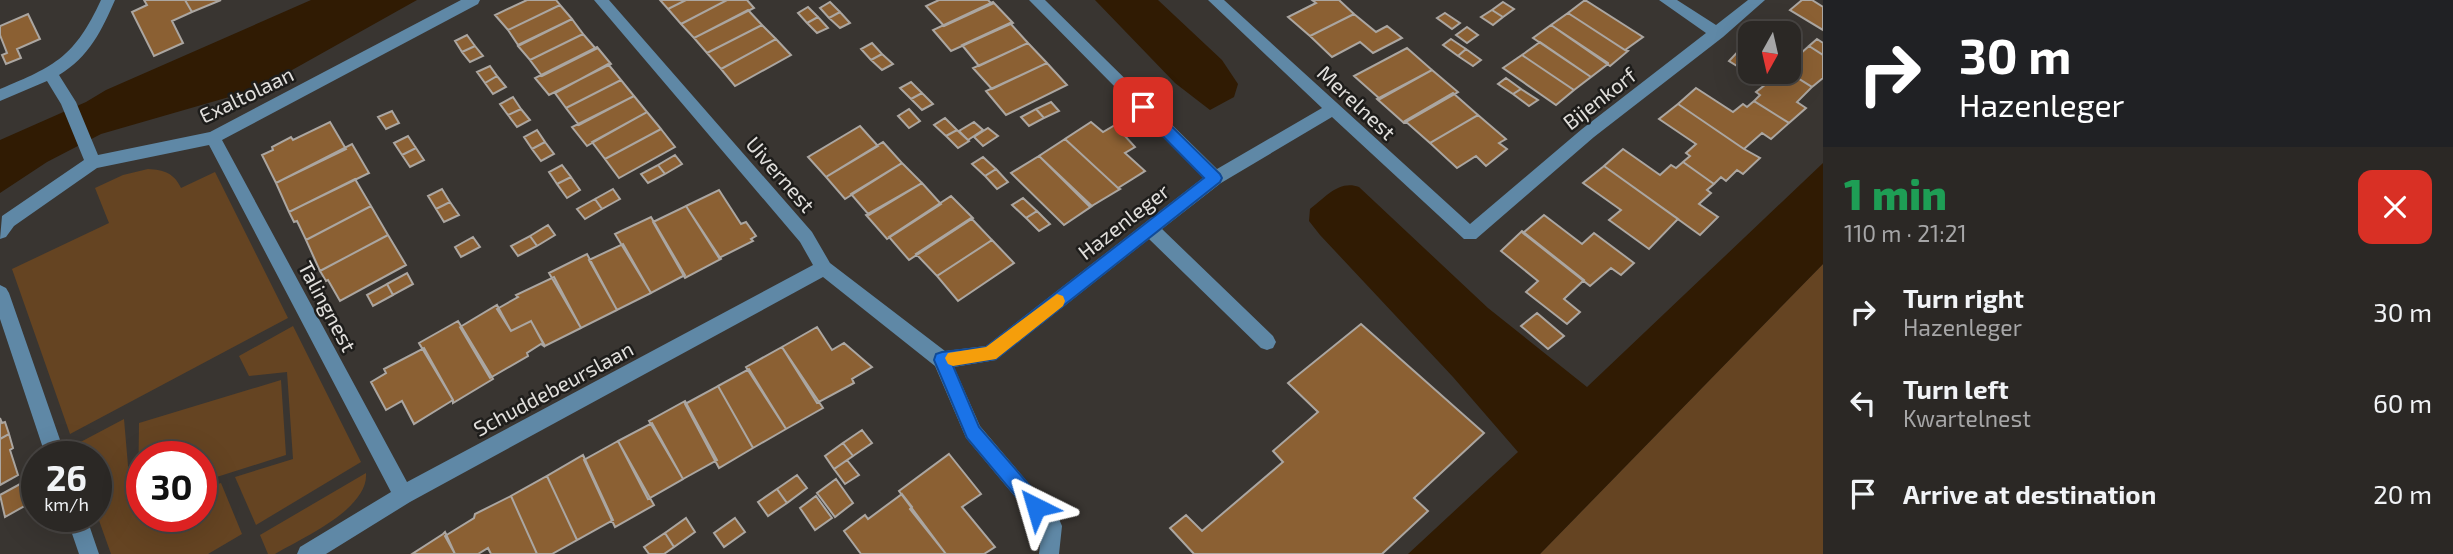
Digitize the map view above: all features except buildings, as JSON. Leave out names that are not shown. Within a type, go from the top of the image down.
[{"type":"street","points":[[0,95],[50,73],[88,41],[108,0]]},
{"type":"street","name":"Exaltolaan","points":[[0,232],[8,221],[91,154],[213,138],[473,0]]},
{"type":"street","name":"Uivernest","points":[[601,0],[806,237],[824,268],[942,360]]},
{"type":"street","points":[[1035,0],[1214,178]]},
{"type":"street","name":"Merelnest","points":[[1215,0],[1470,234]]},
{"type":"street","points":[[1666,0],[1718,33]]},
{"type":"street","name":"Bijenkorf","points":[[1470,234],[1588,133],[1758,0]]},
{"type":"street","points":[[50,73],[68,102],[91,154]]},
{"type":"street","name":"Hazenleger","points":[[942,360],[990,354],[1214,178],[1333,109]]},
{"type":"street","name":"Talingnest","points":[[213,138],[403,495]]},
{"type":"street","points":[[1150,229],[1267,342]]},
{"type":"street","name":"Schuddebeurslaan","points":[[307,554],[403,495],[824,268]]},
{"type":"street","points":[[0,293],[51,441]]},
{"type":"street","points":[[942,360],[973,432],[1052,526],[1049,554]]},
{"type":"street","points":[[81,532],[89,554]]},
{"type":"shaded area","points":[[311,0],[417,0],[260,88],[101,134],[47,162],[0,193],[0,140]]},
{"type":"shaded area","points":[[1095,0],[1158,0],[1222,60],[1238,84],[1234,97],[1210,110],[1175,83]]},
{"type":"shaded area","points":[[1823,163],[1823,264],[1540,554],[1408,554],[1518,452],[1453,377],[1320,235],[1309,221],[1310,209],[1339,188],[1352,185],[1359,187],[1488,308],[1587,387]]},
{"type":"shaded area","points":[[148,169],[168,173],[181,188],[215,172],[288,318],[70,434],[12,269],[109,223],[95,188],[123,175]]},
{"type":"shaded area","points":[[1823,264],[1823,554],[1540,554]]},
{"type":"shaded area","points":[[293,326],[361,462],[256,525],[235,477],[293,459],[287,372],[249,376],[239,356]]},
{"type":"shaded area","points":[[281,380],[286,455],[217,477],[217,441],[139,441],[139,423]]},
{"type":"shaded area","points":[[124,419],[126,532],[217,532],[217,484],[221,483],[242,534],[208,554],[111,554],[103,532],[112,532],[112,441],[82,441]]},
{"type":"shaded area","points":[[366,473],[364,486],[357,499],[346,510],[301,540],[275,554],[268,554],[260,535]]},
{"type":"slow traffic","points":[[953,358],[990,354],[1057,301]]},
{"type":"route","points":[[1036,507],[973,432],[942,360],[990,354],[1214,178],[1143,107]]}]
